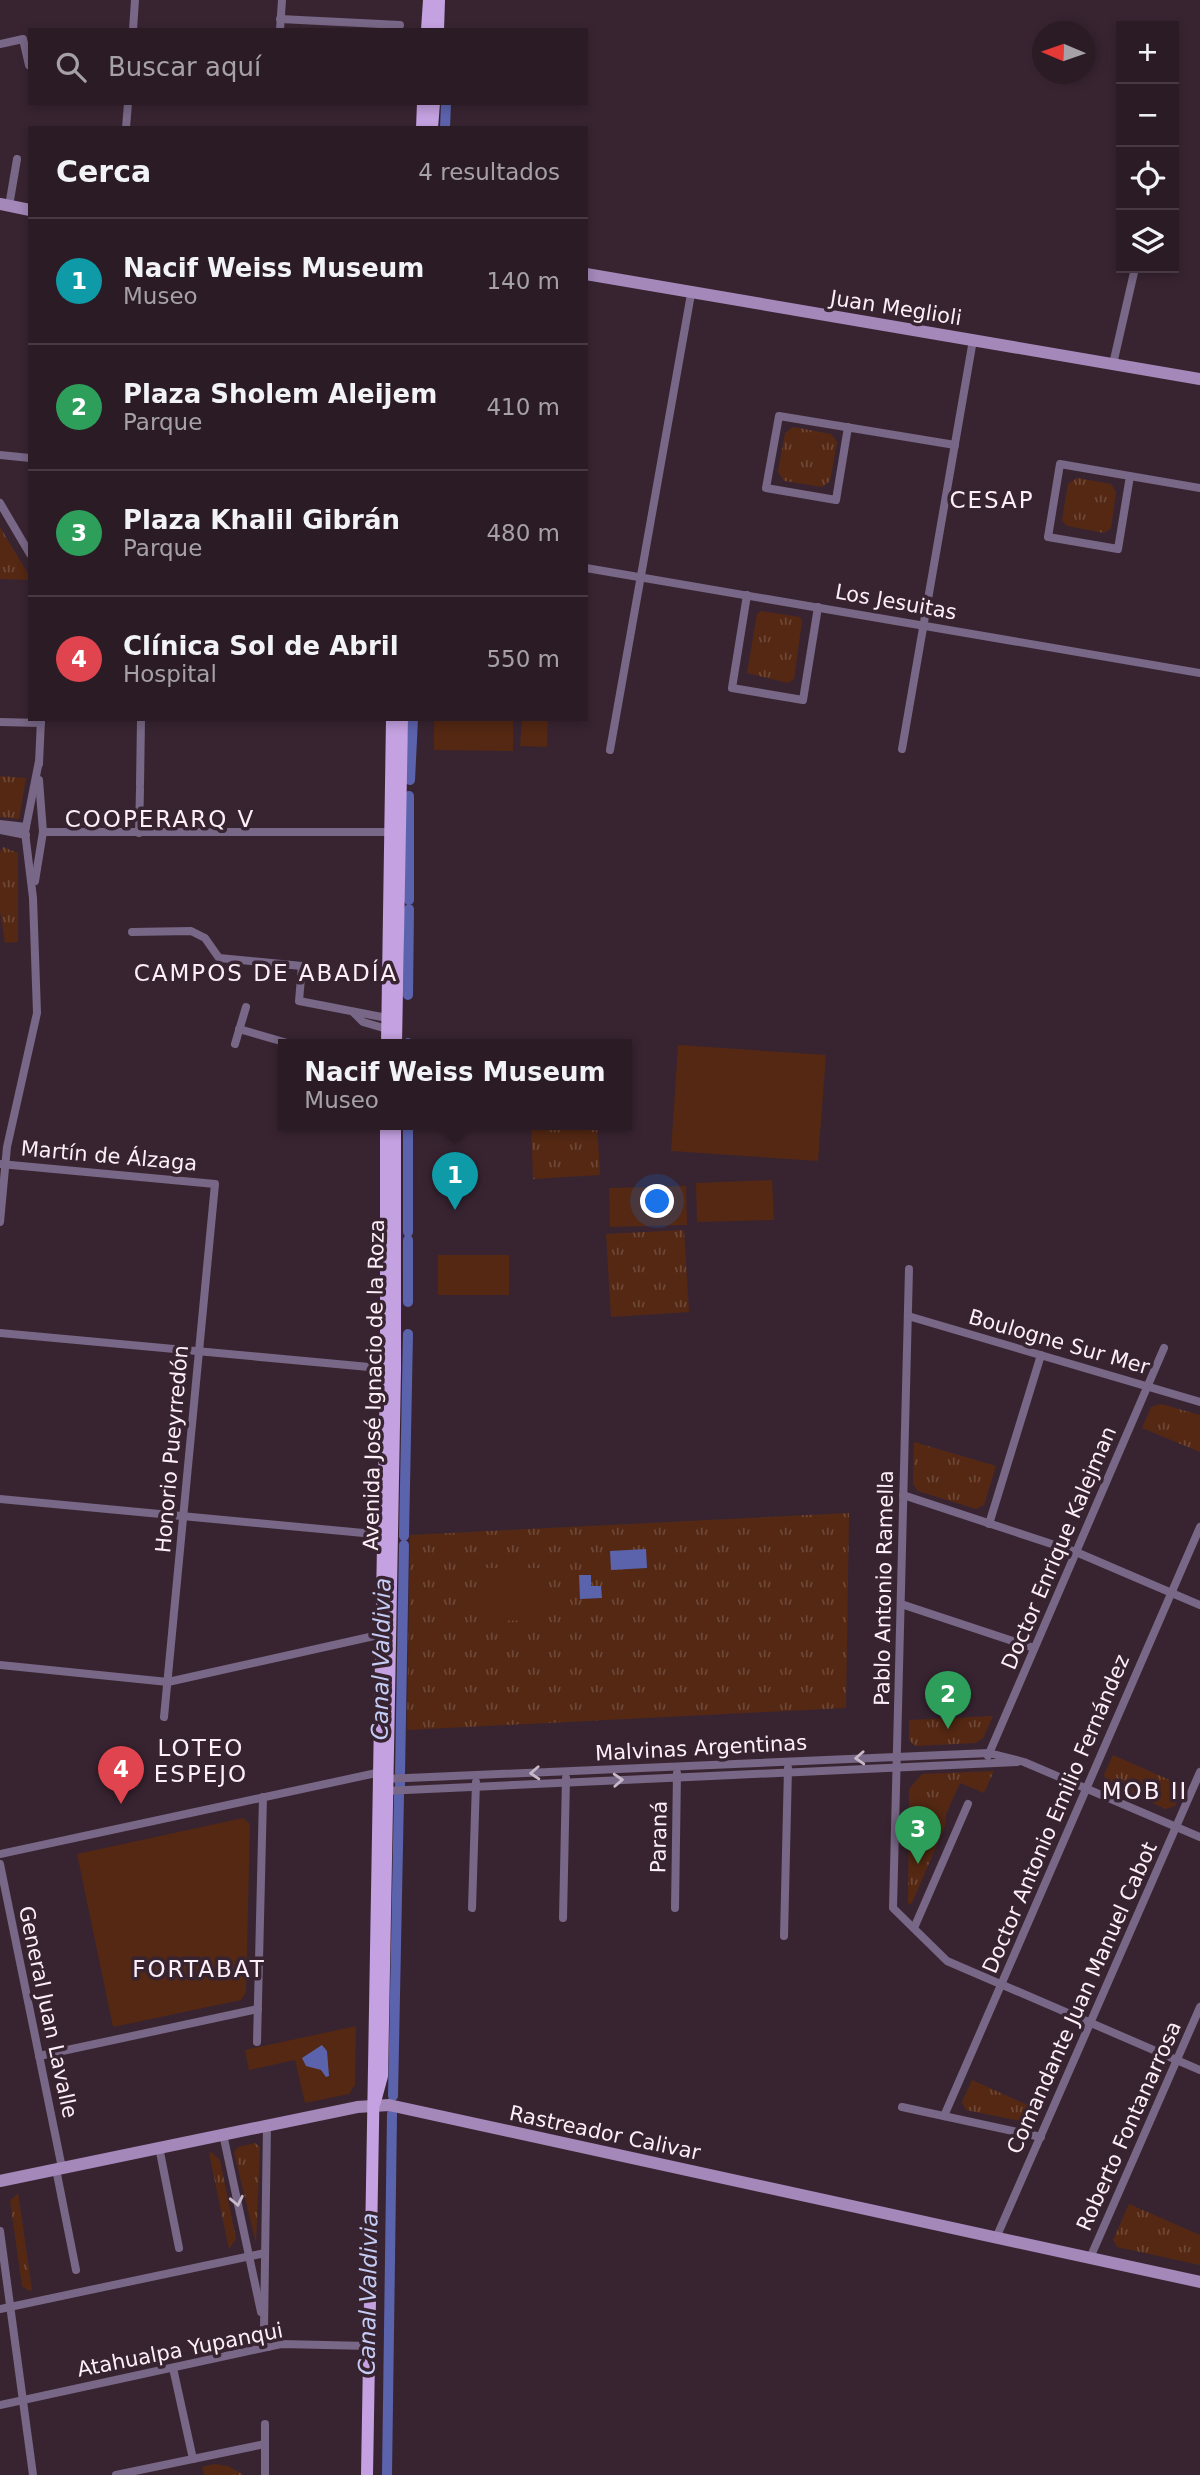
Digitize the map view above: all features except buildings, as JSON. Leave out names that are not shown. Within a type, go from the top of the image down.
[{"type":"main road","points":[[427,28],[429,0]]},
{"type":"main road","points":[[438,28],[439,0]]},
{"type":"main road","points":[[422,126],[423,105]]},
{"type":"main road","points":[[432,126],[434,105]]},
{"type":"main road","points":[[4,205],[28,210]]},
{"type":"main road","name":"Juan Meglioli","points":[[588,274],[1200,379]]},
{"type":"main road","points":[[387,1039],[393,721]]},
{"type":"main road","points":[[396,1039],[402,721]]},
{"type":"main road","name":"Avenida José Ignacio de la Roza","points":[[386,1130],[390,1369]]},
{"type":"main road","name":"Avenida José Ignacio de la Roza","points":[[367,2475],[373,2106],[382,2076],[390,1782],[385,1634],[396,1130]]},
{"type":"main road","name":"Rastreador Calivar","points":[[0,2181],[267,2125],[389,2105],[1200,2282]]},
{"type":"street","points":[[132,28],[135,0]]},
{"type":"street","points":[[280,28],[282,0]]},
{"type":"street","points":[[280,19],[400,25]]},
{"type":"street","points":[[0,44],[23,39],[28,61]]},
{"type":"street","points":[[126,126],[128,105]]},
{"type":"street","points":[[4,205],[17,159]]},
{"type":"street","points":[[1113,364],[1134,273]]},
{"type":"street","points":[[610,750],[691,293]]},
{"type":"street","points":[[902,749],[973,340]]},
{"type":"street","points":[[848,427],[836,500],[766,488],[779,416],[848,427],[955,445]]},
{"type":"street","points":[[0,454],[28,457]]},
{"type":"street","points":[[0,460],[12,457]]},
{"type":"street","points":[[1130,476],[1118,549],[1048,537],[1060,464],[1130,476],[1200,488]]},
{"type":"street","points":[[0,503],[28,551]]},
{"type":"street","name":"Los Jesuitas","points":[[588,568],[1200,673]]},
{"type":"street","points":[[747,595],[732,688],[743,690],[803,700],[818,607]]},
{"type":"street","points":[[0,722],[41,721],[41,832],[33,898]]},
{"type":"street","points":[[139,833],[142,721]]},
{"type":"street","points":[[0,1222],[3,1164],[37,1013],[33,898],[27,831],[39,761]]},
{"type":"street","points":[[27,831],[33,823],[41,832]]},
{"type":"street","points":[[0,824],[27,831]]},
{"type":"street","points":[[0,830],[139,833],[389,832]]},
{"type":"street","points":[[132,932],[191,931],[205,938],[219,958],[302,966],[299,1001],[353,1012],[387,1023]]},
{"type":"street","points":[[235,1044],[246,1007]]},
{"type":"street","points":[[239,1029],[278,1040]]},
{"type":"street","name":"Martín de Álzaga","points":[[3,1164],[215,1184]]},
{"type":"street","name":"Honorio Pueyrredón","points":[[164,1717],[215,1184]]},
{"type":"street","name":"Pablo Antonio Ramella","points":[[909,1269],[894,1908],[914,1928]]},
{"type":"street","name":"Boulogne Sur Mer","points":[[908,1317],[1200,1402]]},
{"type":"street","points":[[0,1333],[390,1369]]},
{"type":"street","name":"Doctor Enrique Kalejman","points":[[987,1757],[1164,1348]]},
{"type":"street","points":[[989,1524],[1041,1355]]},
{"type":"street","points":[[904,1495],[1076,1552],[1200,1605]]},
{"type":"street","points":[[0,1499],[386,1535]]},
{"type":"street","name":"Doctor Antonio Emilio Fernández","points":[[944,2116],[1200,1527]]},
{"type":"street","points":[[901,1604],[1034,1648]]},
{"type":"street","points":[[0,1665],[168,1682],[385,1634]]},
{"type":"street","name":"Malvinas Argentinas","points":[[0,1854],[263,1797],[390,1782],[477,1775],[788,1761],[897,1761],[987,1757],[1024,1762],[1200,1837]]},
{"type":"street","points":[[784,1936],[788,1761]]},
{"type":"street","name":"Malvinas Argentinas","points":[[390,1782],[476,1787],[788,1771],[897,1761]]},
{"type":"street","name":"Paraná","points":[[675,1908],[678,1766]]},
{"type":"street","points":[[562,1918],[566,1771]]},
{"type":"street","name":"Comandante Juan Manuel Cabot","points":[[996,2238],[1200,1772]]},
{"type":"street","points":[[472,1908],[477,1775]]},
{"type":"street","points":[[257,2042],[263,1797]]},
{"type":"street","points":[[968,1804],[914,1928],[947,1961],[1200,2070]]},
{"type":"street","name":"General Juan Lavalle","points":[[0,1864],[39,2056],[76,2270]]},
{"type":"street","name":"Roberto Fontanarrosa","points":[[1090,2258],[1200,2007]]},
{"type":"street","points":[[39,2056],[258,2009]]},
{"type":"street","points":[[902,2107],[1041,2137]]},
{"type":"street","points":[[264,2329],[267,2125]]},
{"type":"street","points":[[223,2134],[268,2347]]},
{"type":"street","points":[[159,2147],[179,2248]]},
{"type":"street","points":[[0,2231],[33,2475]]},
{"type":"street","points":[[0,2309],[265,2253]]},
{"type":"street","name":"Atahualpa Yupanqui","points":[[0,2405],[281,2344],[369,2346]]},
{"type":"street","points":[[173,2368],[193,2459]]},
{"type":"street","points":[[265,2424],[265,2475]]},
{"type":"street","points":[[116,2475],[265,2444]]},
{"type":"green space","points":[[793,427],[831,434],[837,442],[830,481],[822,487],[784,481],[778,472],[785,433]]},
{"type":"green space","points":[[1077,478],[1111,484],[1116,492],[1111,528],[1104,533],[1067,526],[1062,520],[1068,484]]},
{"type":"green space","points":[[0,527],[28,574],[28,580],[0,579]]},
{"type":"green space","points":[[761,611],[800,617],[802,621],[794,679],[788,683],[747,673],[757,614]]},
{"type":"green space","points":[[434,721],[513,721],[513,751],[434,750]]},
{"type":"green space","points":[[522,721],[548,721],[547,747],[520,746]]},
{"type":"green space","points":[[0,776],[26,778],[19,819],[0,817]]},
{"type":"green space","points":[[3,847],[18,853],[18,942],[5,943],[0,911],[0,852]]},
{"type":"green space","points":[[678,1045],[826,1055],[818,1161],[671,1151]]},
{"type":"green space","points":[[531,1130],[597,1130],[600,1175],[533,1179]]},
{"type":"green space","points":[[772,1180],[774,1220],[697,1222],[696,1183]]},
{"type":"green space","points":[[686,1186],[687,1225],[610,1227],[609,1188]]},
{"type":"green space","points":[[684,1230],[689,1312],[611,1317],[606,1234]]},
{"type":"green space","points":[[438,1255],[509,1255],[509,1295],[438,1295]]},
{"type":"green space","points":[[1161,1404],[1200,1415],[1200,1452],[1142,1428],[1151,1407]]},
{"type":"green space","points":[[914,1442],[996,1466],[984,1505],[976,1509],[918,1491],[913,1484]]},
{"type":"green space","points":[[849,1513],[846,1708],[407,1730],[410,1535]]},
{"type":"green space","points":[[477,1568],[540,1568],[540,1620],[477,1621]]},
{"type":"green space","points":[[993,1716],[983,1738],[976,1743],[915,1746],[909,1740],[909,1720]]},
{"type":"green space","points":[[1113,1755],[1183,1786],[1175,1806],[1166,1809],[1108,1783],[1104,1775]]},
{"type":"green space","points":[[994,1771],[984,1793],[960,1783],[912,1903],[908,1904],[909,1789],[922,1774]]},
{"type":"green space","points":[[243,1818],[250,1824],[246,1992],[241,2000],[113,2027],[77,1854]]},
{"type":"green space","points":[[356,2026],[355,2085],[349,2094],[305,2103],[295,2060],[249,2070],[245,2050]]},
{"type":"green space","points":[[972,2080],[1041,2111],[1038,2119],[1030,2123],[966,2110],[962,2102]]},
{"type":"green space","points":[[255,2143],[260,2147],[256,2243],[234,2152],[238,2147]]},
{"type":"green space","points":[[209,2153],[220,2160],[236,2239],[229,2249]]},
{"type":"green space","points":[[18,2193],[32,2290],[29,2291],[22,2286],[10,2201]]},
{"type":"green space","points":[[1129,2204],[1200,2235],[1200,2265],[1117,2247],[1113,2240]]},
{"type":"green space","points":[[214,2464],[228,2466],[244,2475],[204,2475],[202,2467]]},
{"type":"water","points":[[646,1549],[647,1568],[611,1570],[610,1551]]},
{"type":"water","points":[[579,1575],[591,1575],[591,1586],[601,1586],[602,1598],[580,1599]]},
{"type":"water","points":[[322,2045],[327,2051],[329,2076],[326,2077],[321,2070],[306,2066],[302,2058]]},
{"type":"waterway","name":"Canal Valdivia","points":[[445,126],[446,105]]},
{"type":"waterway","name":"Canal Valdivia","points":[[410,780],[413,721]]},
{"type":"waterway","name":"Canal Valdivia","points":[[409,796],[409,900]]},
{"type":"waterway","name":"Canal Valdivia","points":[[408,995],[409,909]]},
{"type":"waterway","name":"Canal Valdivia","points":[[408,1130],[408,1232]]},
{"type":"waterway","name":"Canal Valdivia","points":[[408,1240],[408,1302]]},
{"type":"waterway","name":"Canal Valdivia","points":[[404,1536],[408,1334]]},
{"type":"waterway","name":"Canal Valdivia","points":[[400,1773],[404,1545]]},
{"type":"waterway","name":"Canal Valdivia","points":[[393,2096],[399,1795]]},
{"type":"waterway","name":"Canal Valdivia","points":[[387,2475],[392,2114]]},
{"type":"place","name":"Nacif Weiss Museum","points":[[455,1210]]},
{"type":"place","name":"Plaza Sholem Aleijem","points":[[948,1729]]},
{"type":"place","name":"Clínica Sol de Abril","points":[[121,1804]]},
{"type":"place","name":"Plaza Khalil Gibrán","points":[[918,1864]]},
{"type":"district","name":"CESAP","points":[[992,500]]},
{"type":"district","name":"COOPERARQ V","points":[[160,819]]},
{"type":"district","name":"CAMPOS DE ABADÍA","points":[[266,973]]},
{"type":"district","name":"LOTEO ESPEJO","points":[[201,1761]]},
{"type":"district","name":"MOB II","points":[[1145,1791]]},
{"type":"district","name":"FORTABAT","points":[[199,1969]]}]
